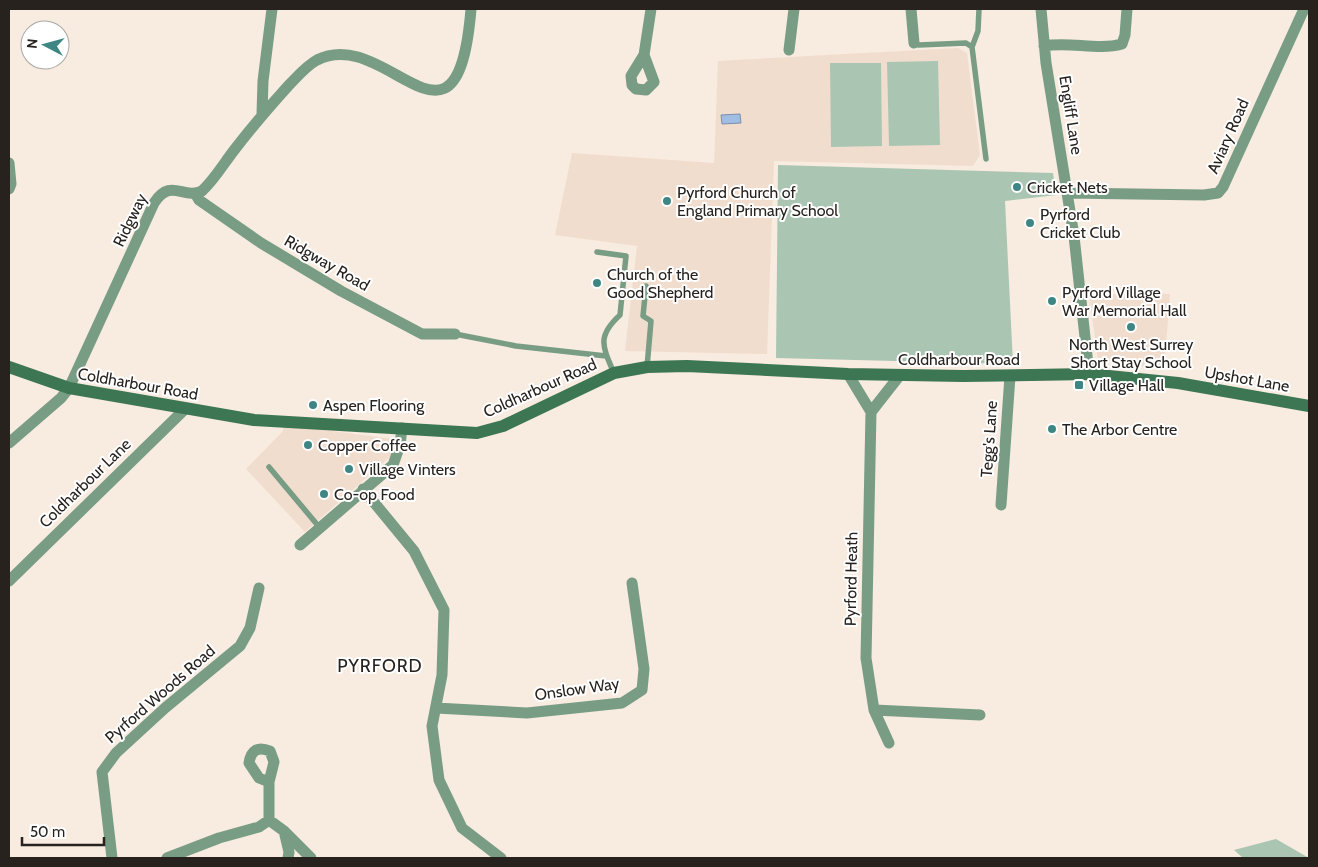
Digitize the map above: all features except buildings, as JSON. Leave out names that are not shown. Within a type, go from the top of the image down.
[{"type":"main road","name":"Coldharbour Road","points":[[9,367],[69,388],[254,420],[477,433],[504,426],[614,373],[647,367],[900,375],[1010,376],[1090,374]]},
{"type":"main road","name":"Upshot Lane","points":[[1090,374],[1178,384],[1309,406]]},
{"type":"street","points":[[262,114],[263,81],[272,9]]},
{"type":"street","points":[[195,193],[202,191],[208,185],[262,114],[308,66],[326,57],[345,56],[367,60],[424,90],[432,91],[448,87],[456,80],[464,62],[471,9]]},
{"type":"street","points":[[644,55],[651,9]]},
{"type":"street","points":[[788,50],[785,37],[794,9]]},
{"type":"street","points":[[911,9],[907,30],[914,44]]},
{"type":"street","name":"Engliff Lane","points":[[1041,9],[1044,46],[1074,236],[1090,374]]},
{"type":"street","points":[[1044,46],[1061,43],[1098,46],[1122,44],[1126,35],[1127,9]]},
{"type":"street","name":"Aviary Road","points":[[1067,193],[1204,195],[1218,193],[1223,187],[1304,9]]},
{"type":"street","points":[[9,163],[11,184],[9,189]]},
{"type":"street","name":"Ridgway","points":[[9,443],[61,398],[69,388],[154,203],[162,193],[172,189],[195,193]]},
{"type":"street","name":"Ridgway Road","points":[[195,193],[199,200],[261,243],[365,304],[422,334],[455,334]]},
{"type":"street","points":[[848,374],[871,412],[900,375]]},
{"type":"street","name":"Tegg's Lane","points":[[1001,505],[1010,376]]},
{"type":"street","name":"Coldharbour Lane","points":[[9,581],[185,409]]},
{"type":"street","name":"Pyrford Heath","points":[[871,412],[866,658],[874,710],[889,744]]},
{"type":"street","points":[[300,545],[393,465],[400,446],[402,428]]},
{"type":"street","points":[[363,489],[414,551],[444,610],[442,675],[432,726],[440,780],[462,828],[501,858]]},
{"type":"street","name":"Onslow Way","points":[[436,708],[527,713],[622,702],[642,690],[644,669],[632,583]]},
{"type":"street","name":"Pyrford Woods Road","points":[[112,858],[102,772],[116,753],[165,708],[240,646],[250,628],[259,588]]},
{"type":"street","points":[[874,710],[980,715]]},
{"type":"street","points":[[269,782],[269,820]]},
{"type":"street","points":[[269,820],[284,831],[311,858]]},
{"type":"street","points":[[167,858],[219,838],[259,826],[269,820]]},
{"type":"street","points":[[284,831],[289,852],[288,858]]},
{"type":"lane","points":[[979,9],[978,31],[972,47],[986,159]]},
{"type":"lane","points":[[914,44],[966,43],[972,47]]},
{"type":"lane","points":[[597,252],[626,256],[620,315],[606,328],[603,349],[614,373]]},
{"type":"lane","points":[[646,286],[643,316],[651,321],[647,367]]},
{"type":"lane","points":[[455,334],[516,346],[606,356]]},
{"type":"lane","points":[[269,467],[320,528]]},
{"type":"shaded area","name":"Pyrford Church of England Primary School","points":[[958,48],[967,53],[980,155],[973,166],[774,161],[767,354],[625,351],[637,246],[555,235],[572,153],[714,163],[718,61]]},
{"type":"shaded area","name":"North West Surrey Short Stay School","points":[[1170,294],[1164,370],[1098,359],[1089,295]]},
{"type":"shaded area","points":[[284,425],[394,439],[391,456],[305,532],[246,469],[283,431]]},
{"type":"green space","points":[[938,61],[940,145],[889,146],[887,62]]},
{"type":"green space","points":[[830,63],[881,63],[882,146],[831,147]]},
{"type":"green space","points":[[778,165],[1053,173],[1056,195],[1005,201],[1013,364],[776,358]]},
{"type":"green space","points":[[1276,839],[1309,858],[1243,858],[1234,850]]},
{"type":"water","points":[[740,114],[741,123],[722,124],[721,115]]},
{"type":"place","name":"Cricket Nets","points":[[1017,187]]},
{"type":"place","name":"Pyrford Church of England Primary School","points":[[667,201]]},
{"type":"place","name":"Pyrford Cricket Club","points":[[1030,223]]},
{"type":"place","name":"Church of the Good Shepherd","points":[[597,283]]},
{"type":"place","name":"Pyrford Village War Memorial Hall","points":[[1052,301]]},
{"type":"place","name":"North West Surrey Short Stay School","points":[[1131,327]]},
{"type":"place","name":"Village Hall","points":[[1079,385]]},
{"type":"place","name":"Aspen Flooring","points":[[313,405]]},
{"type":"place","name":"The Arbor Centre","points":[[1052,429]]},
{"type":"place","name":"Copper Coffee","points":[[308,445]]},
{"type":"place","name":"Village Vinters","points":[[349,469]]},
{"type":"place","name":"Co-op Food","points":[[324,494]]},
{"type":"district","name":"PYRFORD","points":[[380,666]]}]
